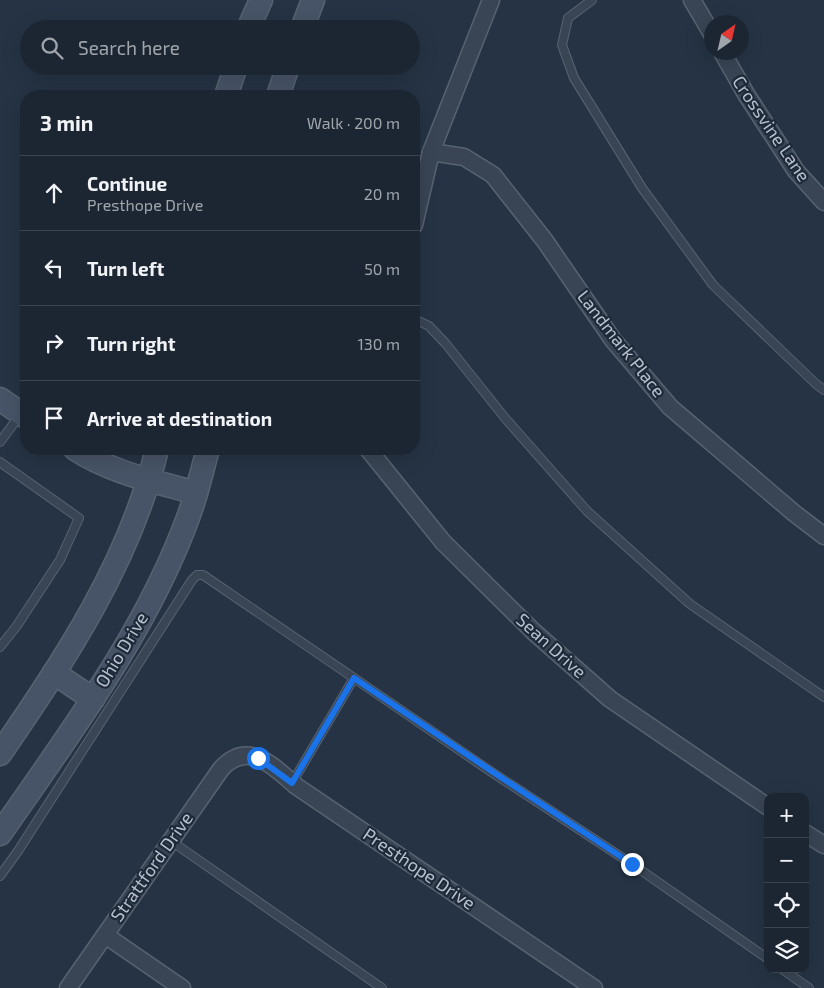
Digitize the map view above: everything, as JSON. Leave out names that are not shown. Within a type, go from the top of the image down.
[{"type":"main road","points":[[252,20],[260,0]]},
{"type":"main road","points":[[305,20],[313,0]]},
{"type":"main road","points":[[228,90],[233,75]]},
{"type":"main road","points":[[280,90],[285,75]]},
{"type":"main road","points":[[0,399],[20,412]]},
{"type":"main road","points":[[85,455],[99,464],[117,471],[196,493]]},
{"type":"main road","points":[[0,754],[54,673],[105,588],[150,480],[156,455]]},
{"type":"main road","name":"Ohio Drive","points":[[0,834],[109,675],[155,593],[189,516],[206,455]]},
{"type":"main road","points":[[54,673],[93,698]]},
{"type":"street","points":[[420,199],[431,152],[491,0]]},
{"type":"street","points":[[692,0],[704,20]]},
{"type":"street","name":"Crossvine Lane","points":[[727,60],[746,94],[796,170],[824,202]]},
{"type":"street","name":"Landmark Place","points":[[431,152],[464,157],[493,175],[545,241],[614,340],[670,407],[794,513],[824,536]]},
{"type":"street","name":"Sean Drive","points":[[373,455],[443,542],[534,632],[610,699],[764,804]]},
{"type":"street","name":"Presthope Drive","points":[[243,755],[249,754],[258,758],[594,988]]},
{"type":"street","name":"Strattford Drive","points":[[68,988],[220,769],[235,756],[243,755]]},
{"type":"street","points":[[809,835],[824,845]]},
{"type":"street","points":[[105,935],[182,988]]},
{"type":"lane","points":[[592,0],[568,18],[562,46],[574,78],[642,188],[712,285],[824,390]]},
{"type":"lane","points":[[420,322],[429,326],[446,344],[506,418],[587,511],[690,604],[824,697]]},
{"type":"lane","points":[[0,442],[20,420]]},
{"type":"lane","points":[[0,462],[79,518],[60,560],[16,627],[0,647]]},
{"type":"lane","points":[[0,876],[197,574],[203,575],[632,864],[764,956]]},
{"type":"lane","points":[[292,783],[354,678]]},
{"type":"lane","points":[[171,842],[382,988]]},
{"type":"lane","points":[[788,973],[809,988]]},
{"type":"route","points":[[258,758],[280,772],[292,783],[354,678],[632,864]]}]
